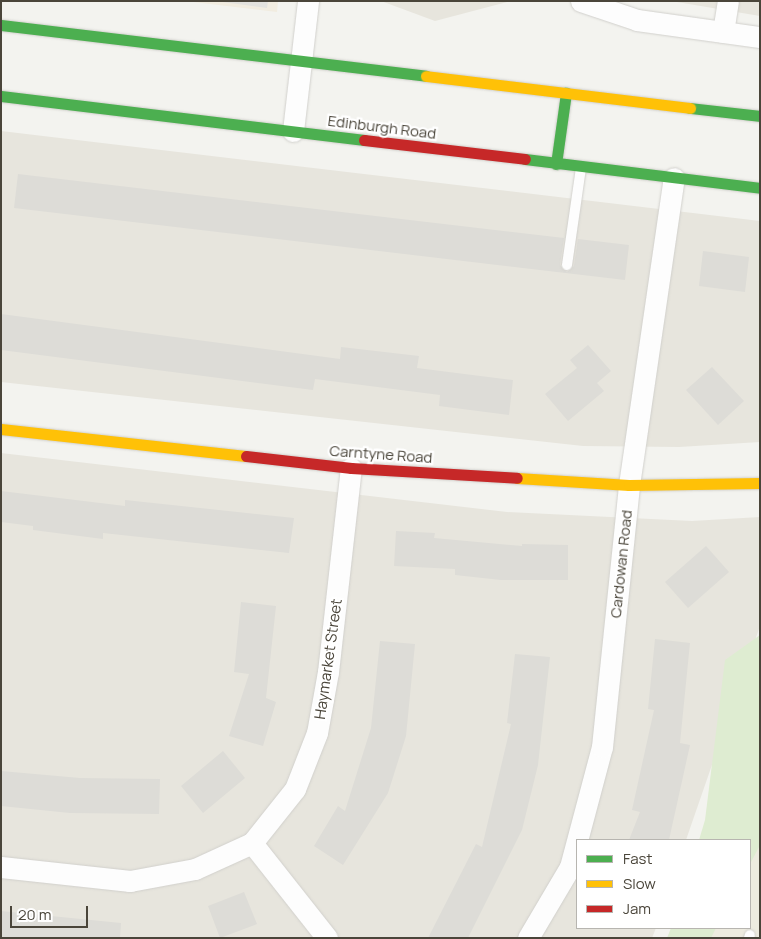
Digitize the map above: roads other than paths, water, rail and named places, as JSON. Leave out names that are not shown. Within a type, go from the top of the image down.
[{"type":"main road","points":[[1,25],[760,116]]},
{"type":"main road","points":[[556,164],[566,93]]},
{"type":"main road","name":"Edinburgh Road","points":[[1,96],[760,188]]},
{"type":"main road","name":"Carntyne Road","points":[[1,430],[350,468],[629,485],[760,483]]},
{"type":"street","points":[[293,131],[308,1]]},
{"type":"street","points":[[581,1],[637,20],[760,37]]},
{"type":"street","points":[[723,32],[728,1]]},
{"type":"street","name":"Cardowan Road","points":[[577,839],[602,747],[629,485],[674,178]]},
{"type":"street","name":"Haymarket Street","points":[[1,868],[130,880],[195,869],[252,843],[295,789],[317,733],[328,672],[350,468]]},
{"type":"street","points":[[252,843],[327,938]]},
{"type":"street","name":"Cardowan Road","points":[[528,938],[570,867],[576,844]]},
{"type":"lane","points":[[567,265],[581,167]]}]
